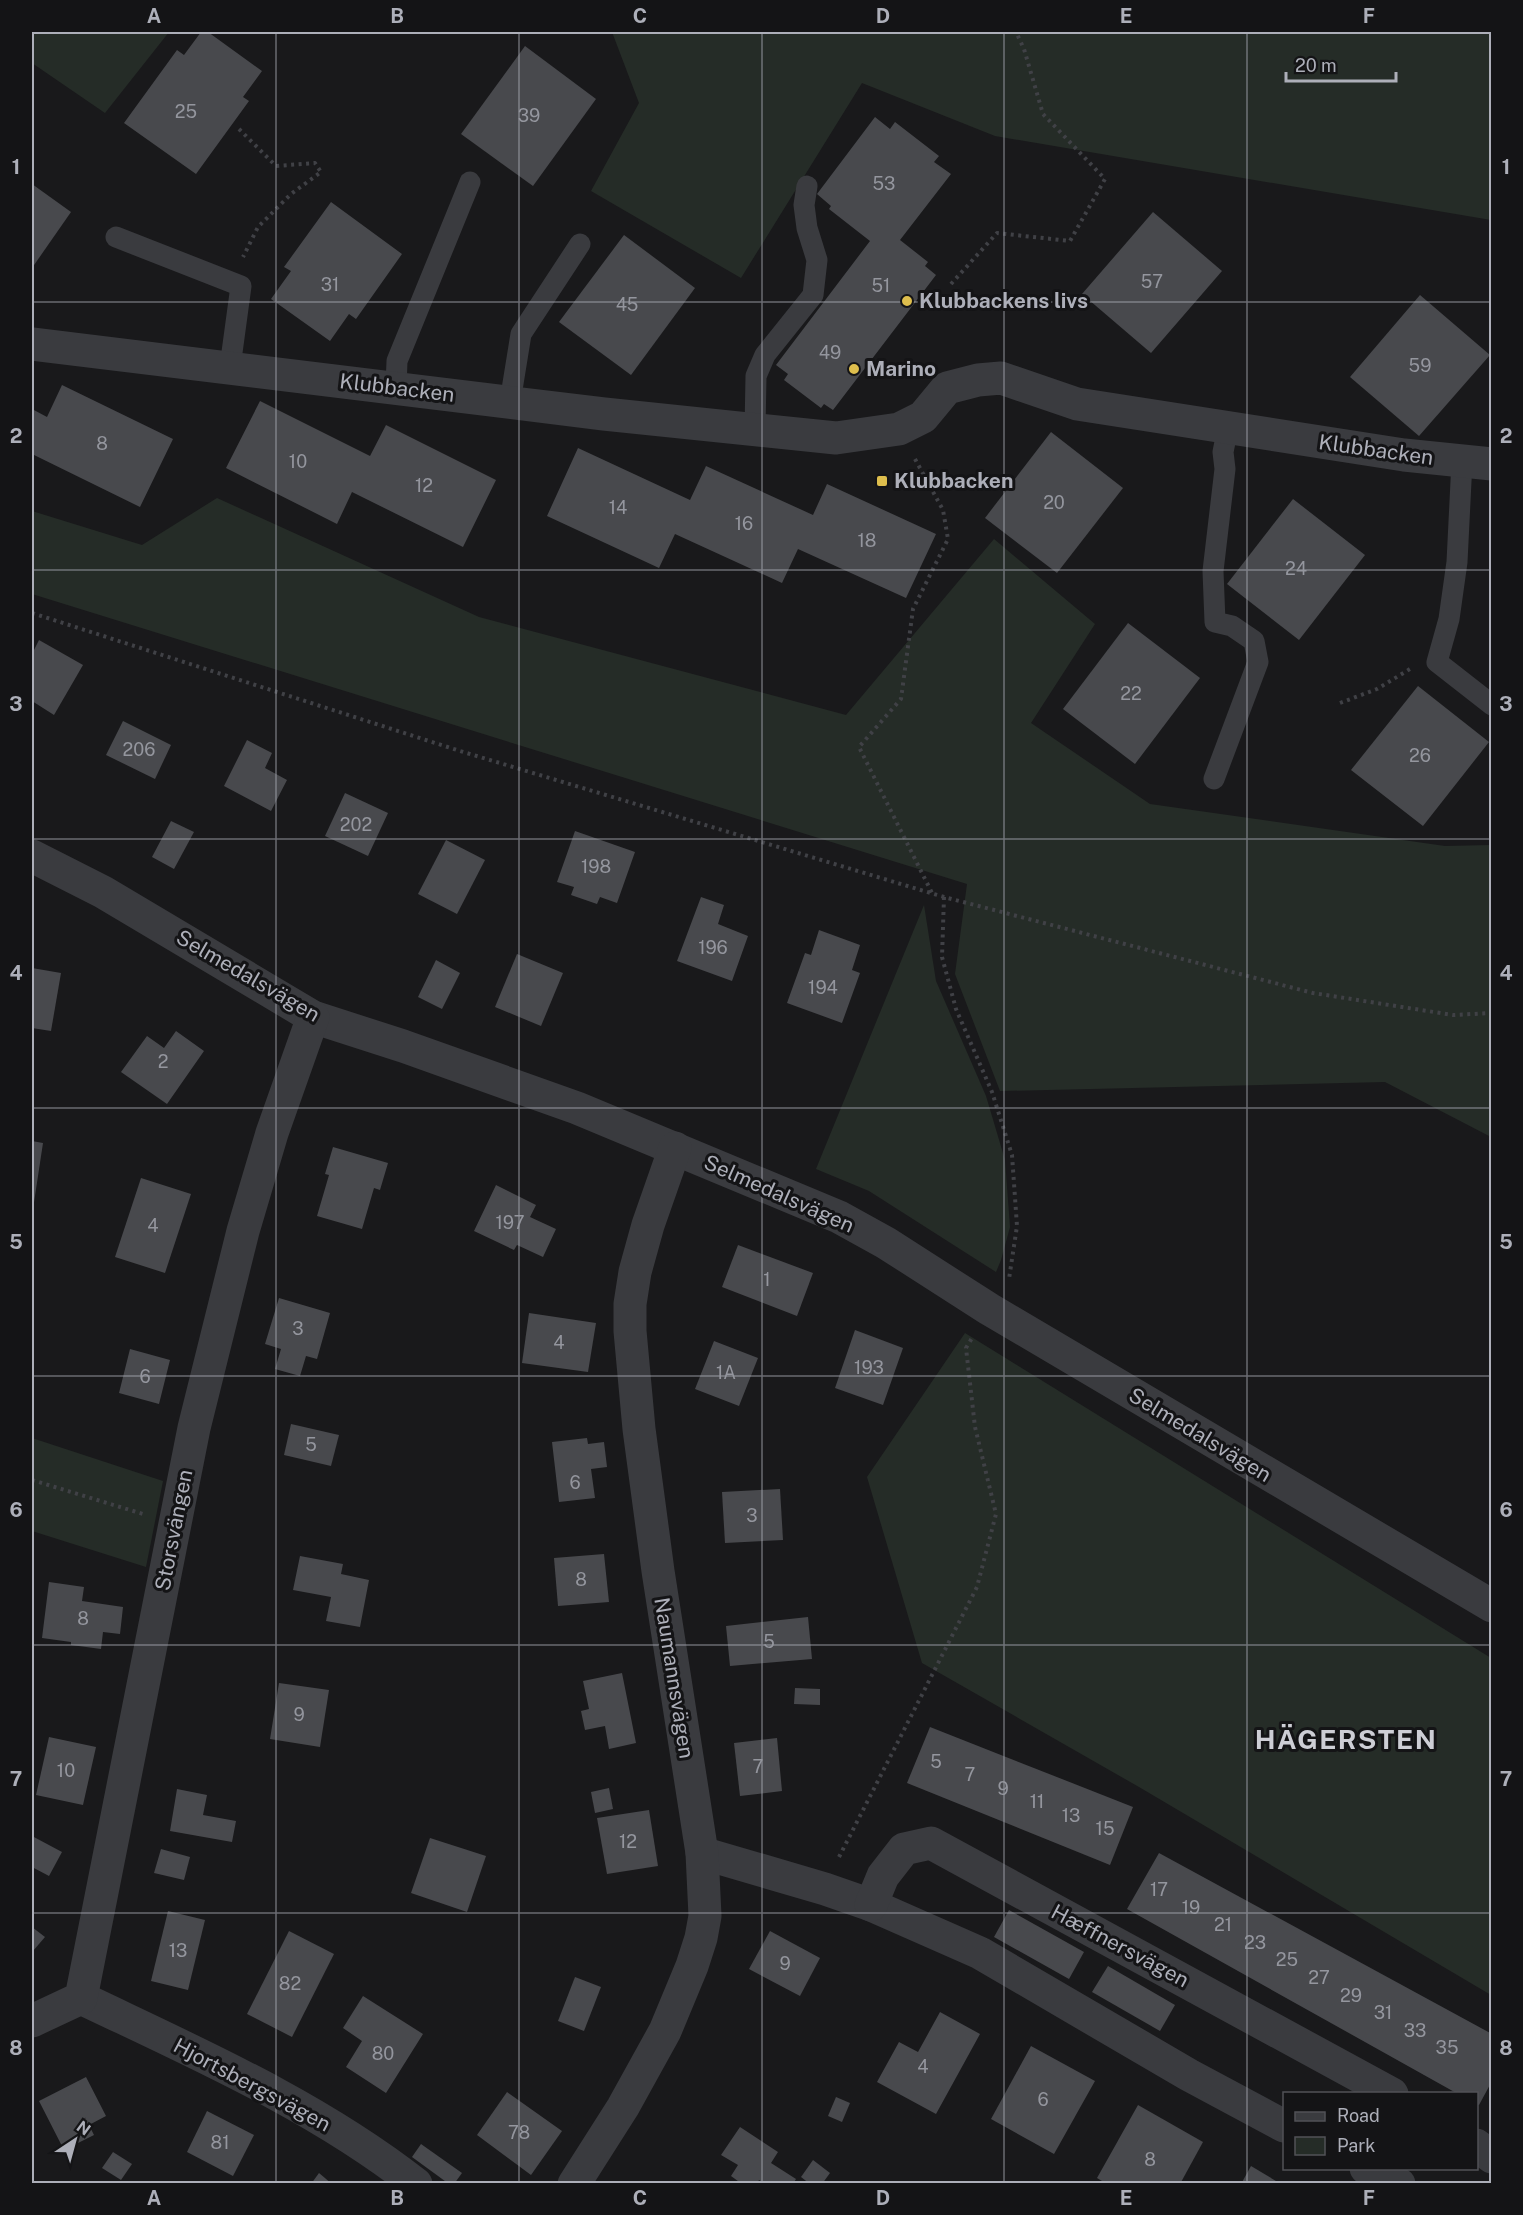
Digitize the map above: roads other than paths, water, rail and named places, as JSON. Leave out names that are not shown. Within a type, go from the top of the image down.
[{"type":"street","name":"Klubbacken","points":[[32,344],[510,402],[836,438],[899,429],[923,417],[947,388],[978,380],[1001,378],[1077,404],[1392,453],[1477,462]]},
{"type":"street","name":"Selmedalsvägen","points":[[32,856],[102,892],[313,1017],[510,1083],[675,1148],[839,1217],[1491,1606]]},
{"type":"street","name":"Storsvängen","points":[[81,1998],[196,1418],[243,1231],[272,1133],[313,1017]]},
{"type":"street","name":"Naumannsvägen","points":[[574,2184],[648,2064],[665,2031],[692,1966],[705,1916],[702,1853],[655,1547],[639,1429],[630,1331],[630,1304],[635,1272],[648,1225],[675,1148]]},
{"type":"street","name":"Hæffnersvägen","points":[[871,1905],[883,1876],[904,1849],[931,1843],[1388,2092]]},
{"type":"street","points":[[702,1853],[871,1905],[980,1953],[1188,2075],[1283,2125]]},
{"type":"street","points":[[32,2021],[81,1998]]},
{"type":"street","name":"Hjortsbergsvägen","points":[[81,1998],[269,2090],[343,2133],[416,2184]]},
{"type":"street","points":[[1478,2147],[1491,2157]]},
{"type":"street","points":[[1368,2170],[1399,2184]]},
{"type":"lane","points":[[396,387],[397,361],[470,182]]},
{"type":"lane","points":[[755,430],[756,376],[765,355],[813,295],[817,260],[807,228],[804,205],[807,186]]},
{"type":"lane","points":[[116,237],[241,286],[230,367]]},
{"type":"lane","points":[[510,402],[521,334],[580,244]]},
{"type":"lane","points":[[1214,779],[1258,662],[1254,641],[1232,626],[1215,622],[1213,571],[1225,469],[1223,452],[1228,427]]},
{"type":"lane","points":[[1477,462],[1457,562],[1449,619],[1437,662],[1491,705]]},
{"type":"place","name":"Klubbackens livs","points":[[907,301]]},
{"type":"place","name":"Marino","points":[[854,369]]},
{"type":"place","name":"Klubbacken","points":[[882,481]]},
{"type":"district","name":"HÄGERSTEN","points":[[1346,1740]]}]
